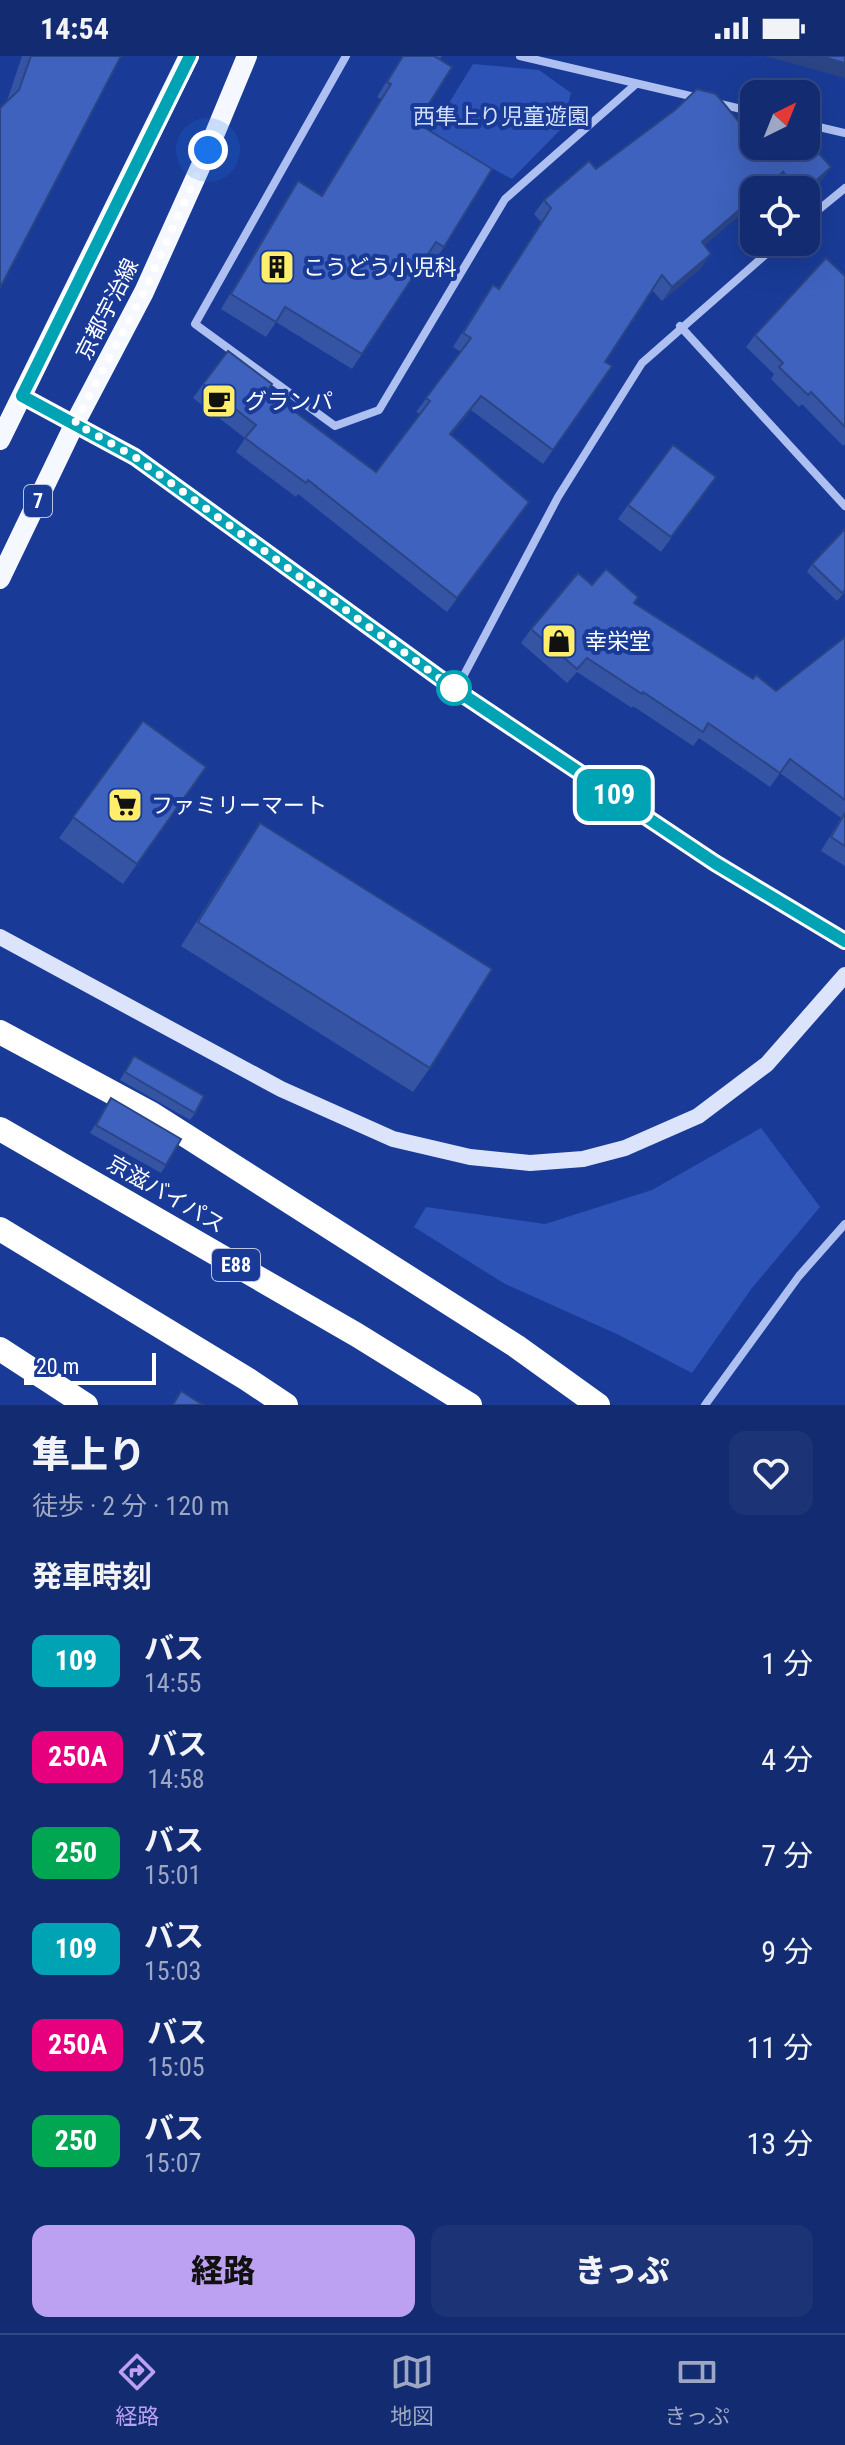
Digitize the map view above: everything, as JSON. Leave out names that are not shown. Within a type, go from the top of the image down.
[{"type":"highway","points":[[0,1032],[152,1114],[516,1346],[598,1405]]},
{"type":"highway","name":"京滋バイパス","points":[[0,1129],[357,1335],[470,1405]]},
{"type":"highway","points":[[0,1229],[286,1405]]},
{"type":"highway","points":[[0,1349],[86,1405]]},
{"type":"main road","name":"京都宇治線","points":[[0,440],[189,56]]},
{"type":"main road","name":"京都宇治線","points":[[0,579],[75,423],[144,292],[247,56]]},
{"type":"street","points":[[346,56],[195,324],[335,426],[379,410],[505,199],[636,84]]},
{"type":"street","points":[[520,56],[740,109]]},
{"type":"street","points":[[820,127],[845,133]]},
{"type":"street","points":[[820,209],[845,188]]},
{"type":"street","points":[[456,690],[558,497],[642,363],[680,326],[763,256]]},
{"type":"street","points":[[680,326],[845,506]]},
{"type":"street","points":[[22,396],[135,457],[456,690],[715,863],[845,941]]},
{"type":"street","points":[[0,937],[281,1089],[393,1139],[470,1157],[530,1163],[583,1159],[625,1148],[698,1116],[767,1064],[845,975]]},
{"type":"street","points":[[705,1405],[799,1276],[845,1224]]},
{"type":"green space","name":"西隼上り児童遊園","points":[[473,64],[539,70],[571,93],[562,128],[512,179],[430,134]]},
{"type":"green space","points":[[761,1128],[820,1207],[752,1288],[692,1373],[619,1335],[505,1284],[414,1227],[426,1207],[545,1224],[652,1190]]},
{"type":"building","points":[[31,56],[121,56],[0,288],[0,108],[19,90]]},
{"type":"building","points":[[403,56],[434,56],[452,67],[417,123],[492,169],[444,247],[436,242],[362,354],[285,307],[276,322],[231,294],[298,181],[322,196],[391,84],[387,82]]},
{"type":"building","points":[[820,56],[845,56],[845,63]]},
{"type":"building","points":[[697,89],[716,94],[740,123],[740,160],[820,160],[820,155],[831,167],[820,177],[787,176],[783,172],[778,176],[740,176],[740,209],[702,242],[711,254],[672,287],[662,275],[605,362],[612,366],[553,450],[481,396],[450,434],[529,502],[457,598],[308,480],[306,483],[245,438],[256,425],[203,384],[228,351],[272,384],[267,391],[376,472],[430,401],[426,398],[471,338],[463,333],[493,285],[499,289],[551,208],[544,200],[589,161],[596,169],[675,110]]},
{"type":"building","points":[[826,258],[845,276],[845,427],[811,392],[808,395],[779,367],[783,363],[755,335]]},
{"type":"building","points":[[673,445],[716,477],[671,537],[628,505]]},
{"type":"building","points":[[845,529],[845,590],[842,593],[812,564]]},
{"type":"building","points":[[606,569],[638,597],[634,603],[753,679],[756,675],[776,691],[845,637],[845,800],[790,759],[780,773],[708,723],[703,732],[587,658],[577,669],[531,629],[578,573],[592,585]]},
{"type":"building","points":[[143,721],[206,767],[137,864],[73,817]]},
{"type":"building","points":[[845,813],[845,846],[831,837]]},
{"type":"building","points":[[260,823],[492,969],[430,1068],[198,922]]},
{"type":"building","points":[[134,1056],[204,1096],[195,1113],[125,1072]]},
{"type":"building","points":[[111,1098],[181,1139],[166,1165],[96,1125]]},
{"type":"building","points":[[181,1391],[203,1405],[173,1405]]},
{"type":"bus line","name":"109","points":[[190,56],[22,396],[135,457],[456,690],[715,863],[845,941]]},
{"type":"place","name":"こうどう小児科","points":[[277,267]]},
{"type":"place","name":"グランパ","points":[[219,401]]},
{"type":"place","name":"幸栄堂","points":[[559,641]]},
{"type":"place","name":"ファミリーマート","points":[[125,805]]},
{"type":"route","points":[[208,150],[144,292],[75,423],[135,457],[456,690],[454,688]]}]
